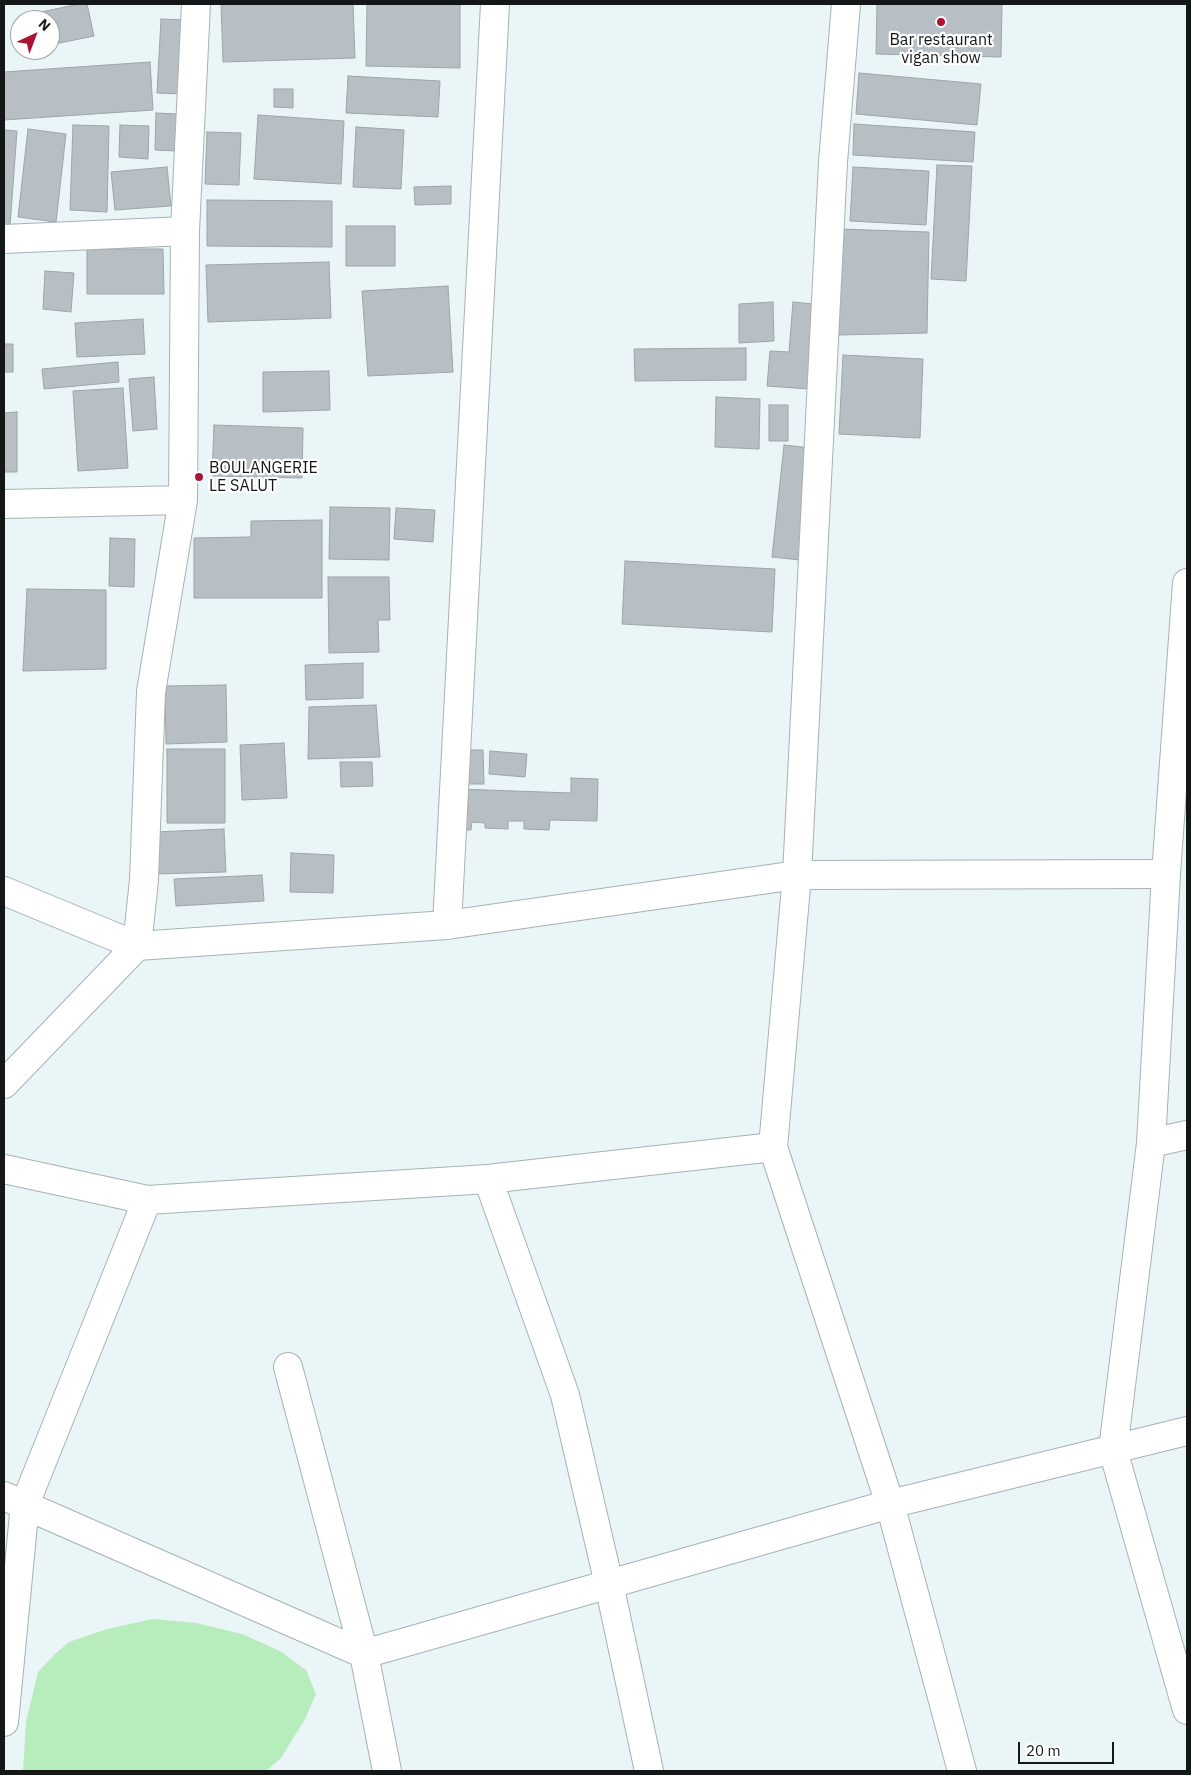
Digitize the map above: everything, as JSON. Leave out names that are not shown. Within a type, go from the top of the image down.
[{"type":"street","points":[[4,1084],[137,946],[144,880],[150,692],[183,500],[185,231],[196,4]]},
{"type":"street","points":[[447,925],[495,4]]},
{"type":"street","points":[[846,4],[834,162],[797,874],[773,1147],[890,1504],[962,1771]]},
{"type":"street","points":[[4,239],[185,231]]},
{"type":"street","points":[[4,504],[183,500]]},
{"type":"street","points":[[1187,583],[1166,874],[1151,1143],[1113,1450],[1187,1710]]},
{"type":"street","points":[[4,892],[137,946],[447,925],[797,874],[1166,874]]},
{"type":"street","points":[[1151,1143],[1187,1135]]},
{"type":"street","points":[[4,1169],[147,1200],[488,1179],[773,1147]]},
{"type":"street","points":[[488,1179],[565,1395],[609,1584],[649,1771]]},
{"type":"street","points":[[4,1722],[14,1500],[147,1200]]},
{"type":"street","points":[[288,1368],[364,1654],[387,1771]]},
{"type":"street","points":[[14,1500],[364,1654],[890,1504],[1187,1431]]},
{"type":"green space","points":[[153,1619],[196,1623],[242,1634],[280,1651],[306,1670],[316,1694],[305,1719],[281,1758],[266,1771],[23,1771],[26,1722],[38,1672],[69,1642],[107,1629]]},
{"type":"building","points":[[87,4],[94,36],[60,43],[60,10],[50,10]]},
{"type":"building","points":[[221,4],[353,4],[355,58],[223,62]]},
{"type":"building","points":[[367,4],[460,4],[460,68],[366,66]]},
{"type":"building","points":[[877,4],[1002,4],[1001,57],[876,54]]},
{"type":"building","points":[[161,19],[187,20],[184,94],[157,93]]},
{"type":"building","points":[[150,62],[153,110],[4,120],[4,72]]},
{"type":"building","points":[[859,73],[981,84],[977,125],[856,114]]},
{"type":"building","points":[[348,76],[440,81],[438,117],[346,113]]},
{"type":"building","points":[[274,89],[293,89],[293,108],[274,107]]},
{"type":"building","points":[[156,113],[177,114],[177,151],[155,150]]},
{"type":"building","points":[[258,115],[344,121],[341,184],[254,179]]},
{"type":"building","points":[[854,124],[975,132],[973,162],[853,155]]},
{"type":"building","points":[[73,125],[109,126],[107,212],[70,210]]},
{"type":"building","points":[[120,125],[149,126],[148,159],[119,157]]},
{"type":"building","points":[[356,127],[404,130],[401,189],[353,187]]},
{"type":"building","points":[[28,129],[66,134],[56,222],[18,217]]},
{"type":"building","points":[[4,130],[17,131],[10,226],[4,226]]},
{"type":"building","points":[[207,132],[241,133],[239,185],[205,184]]},
{"type":"building","points":[[937,165],[972,166],[966,281],[931,279]]},
{"type":"building","points":[[167,167],[171,206],[115,210],[111,172]]},
{"type":"building","points":[[853,167],[929,171],[926,225],[850,221]]},
{"type":"building","points":[[451,186],[451,204],[415,205],[414,187]]},
{"type":"building","points":[[207,200],[332,201],[332,247],[207,246]]},
{"type":"building","points":[[346,226],[395,226],[395,266],[346,266]]},
{"type":"building","points":[[841,229],[929,232],[927,333],[838,335]]},
{"type":"building","points":[[87,249],[163,249],[164,294],[87,294]]},
{"type":"building","points":[[329,262],[331,318],[208,322],[206,265]]},
{"type":"building","points":[[45,271],[74,273],[71,312],[43,309]]},
{"type":"building","points":[[448,286],[453,372],[368,376],[362,291]]},
{"type":"building","points":[[773,302],[774,341],[739,343],[739,304]]},
{"type":"building","points":[[793,302],[814,304],[808,389],[767,386],[770,351],[789,352]]},
{"type":"building","points":[[143,319],[145,354],[77,357],[75,323]]},
{"type":"building","points":[[4,344],[13,344],[13,372],[4,372]]},
{"type":"building","points":[[746,348],[746,380],[635,381],[634,349]]},
{"type":"building","points":[[843,355],[923,359],[920,438],[839,434]]},
{"type":"building","points":[[118,362],[119,382],[44,389],[42,369]]},
{"type":"building","points":[[329,371],[330,410],[263,412],[263,372]]},
{"type":"building","points":[[154,377],[157,429],[133,431],[129,379]]},
{"type":"building","points":[[123,388],[128,468],[78,471],[73,391]]},
{"type":"building","points":[[716,397],[760,399],[759,449],[715,447]]},
{"type":"building","points":[[769,405],[788,405],[788,441],[769,441]]},
{"type":"building","points":[[17,412],[17,472],[4,472],[4,413]]},
{"type":"building","points":[[214,425],[303,428],[302,478],[212,476]]},
{"type":"building","points":[[784,445],[811,448],[800,560],[772,557]]},
{"type":"building","points":[[330,507],[390,508],[389,560],[329,559]]},
{"type":"building","points":[[396,508],[435,510],[433,542],[394,539]]},
{"type":"building","points":[[322,520],[322,598],[194,598],[194,538],[251,537],[251,521]]},
{"type":"building","points":[[110,538],[135,539],[134,587],[109,586]]},
{"type":"building","points":[[625,561],[775,569],[772,632],[622,624]]},
{"type":"building","points":[[328,577],[389,577],[390,620],[378,620],[379,652],[329,653]]},
{"type":"building","points":[[27,589],[106,590],[106,669],[23,671]]},
{"type":"building","points":[[363,663],[363,698],[306,700],[305,665]]},
{"type":"building","points":[[226,685],[227,742],[166,744],[165,686]]},
{"type":"building","points":[[376,705],[380,757],[308,759],[309,707]]},
{"type":"building","points":[[284,743],[287,798],[242,800],[240,745]]},
{"type":"building","points":[[167,749],[225,749],[225,823],[167,823]]},
{"type":"building","points":[[462,750],[483,750],[484,784],[462,784]]},
{"type":"building","points":[[490,751],[527,754],[525,777],[489,774]]},
{"type":"building","points":[[340,762],[372,762],[373,786],[341,787]]},
{"type":"building","points":[[571,778],[598,779],[597,821],[550,820],[549,830],[524,829],[524,821],[508,821],[508,829],[485,828],[485,823],[472,822],[471,830],[458,830],[459,789],[571,793]]},
{"type":"building","points":[[224,829],[226,872],[156,874],[154,832]]},
{"type":"building","points":[[291,853],[334,855],[333,893],[290,892]]},
{"type":"building","points":[[262,875],[264,901],[176,906],[174,879]]},
{"type":"place","name":"Bar restaurant vigan show","points":[[941,22]]},
{"type":"place","name":"BOULANGERIE LE SALUT","points":[[199,477]]}]
